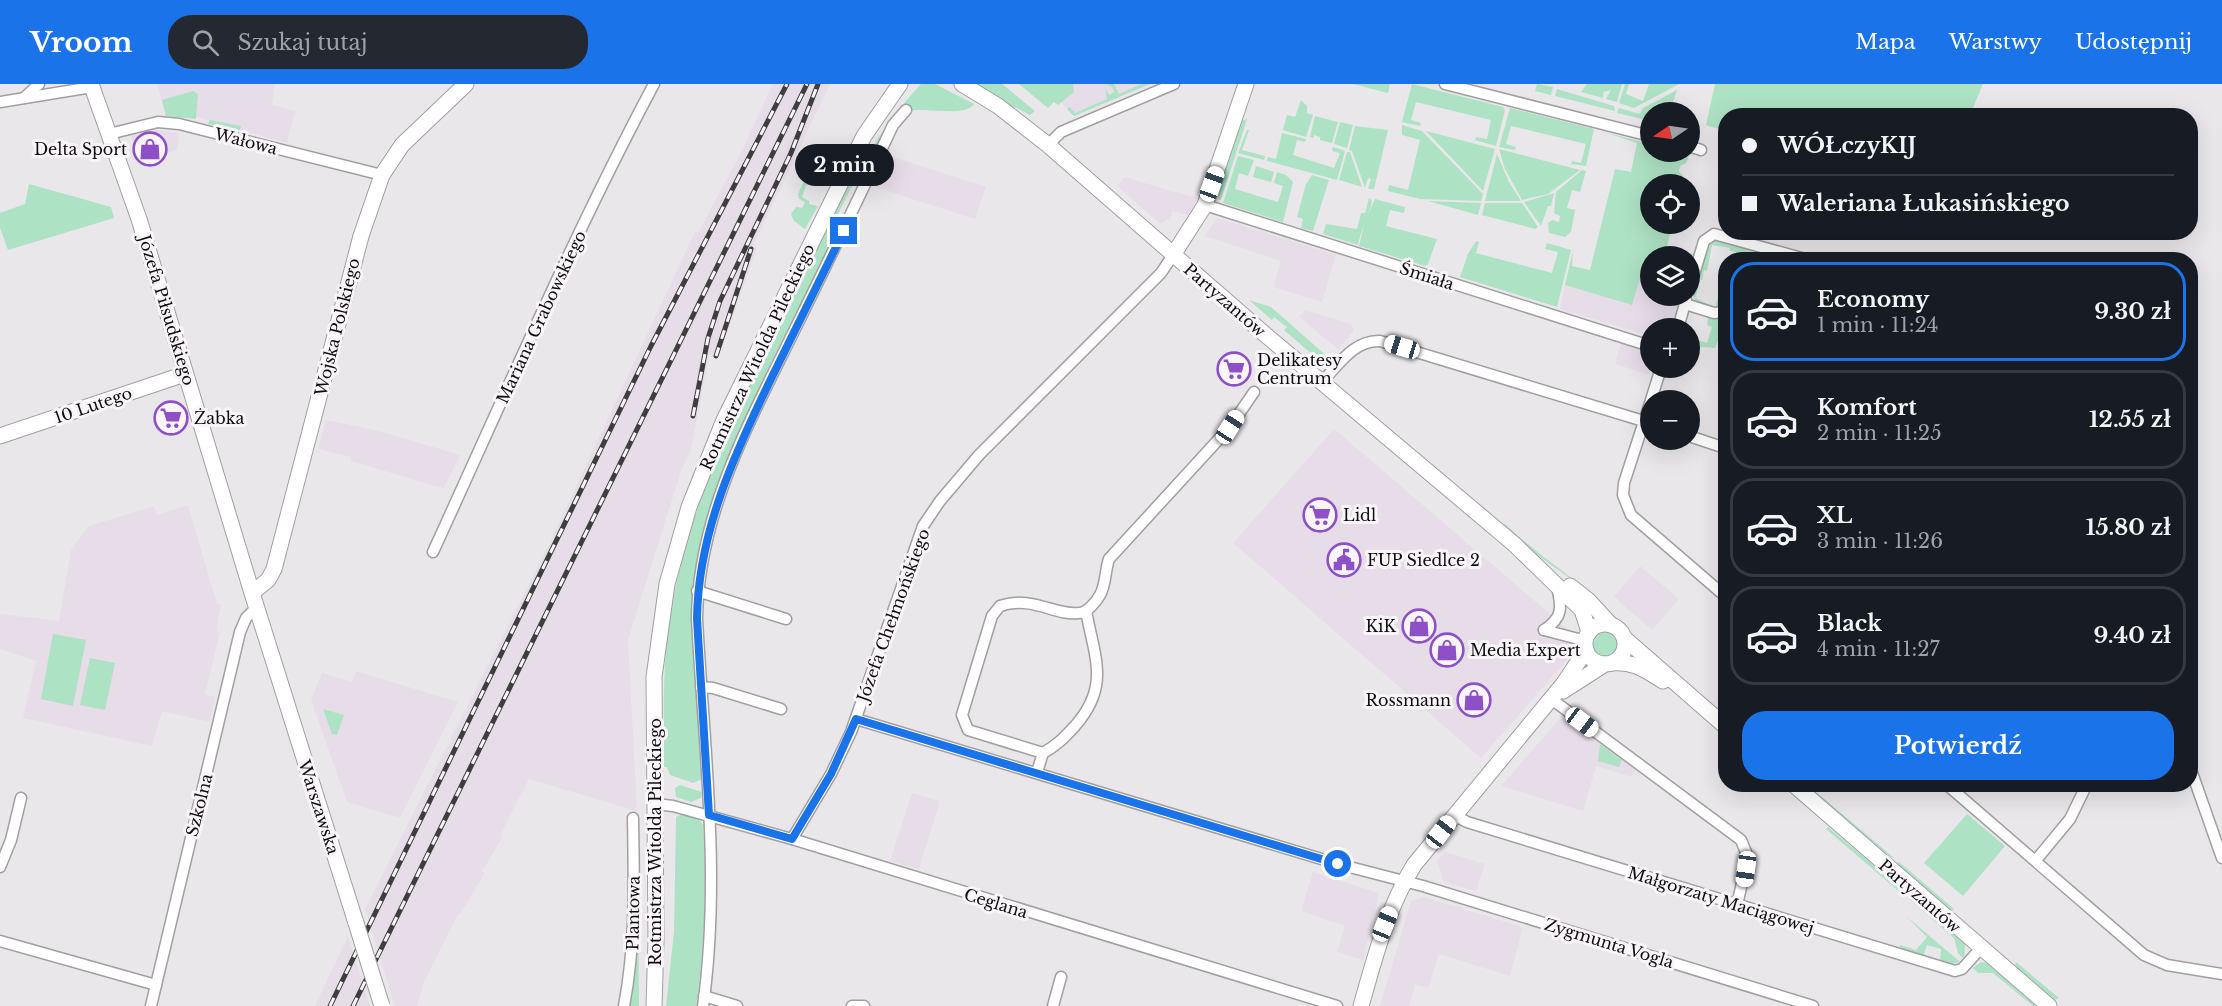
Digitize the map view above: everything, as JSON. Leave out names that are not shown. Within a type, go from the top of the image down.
[{"type":"main road","name":"Wojska Polskiego","points":[[254,600],[274,568],[361,236],[382,175],[402,145],[466,84]]},
{"type":"main road","name":"Rotmistrza Witolda Pileckiego","points":[[654,1006],[656,940],[653,716],[657,644],[667,584],[689,507],[729,410],[864,136],[900,84]]},
{"type":"main road","name":"Partyzantów","points":[[962,84],[998,106],[1048,145],[1173,255],[1514,544],[1582,610],[1587,641]]},
{"type":"main road","points":[[1173,255],[1205,206],[1246,84]]},
{"type":"main road","name":"Józefa Piłsudskiego","points":[[92,86],[139,219],[254,600]]},
{"type":"main road","name":"10 Lutego","points":[[0,435],[185,374]]},
{"type":"main road","name":"Partyzantów","points":[[1514,544],[1589,601],[1611,625]]},
{"type":"main road","name":"Warszawska","points":[[254,600],[382,1006]]},
{"type":"main road","points":[[1361,1006],[1385,924],[1404,881],[1454,815],[1549,701],[1599,625],[1611,625],[1718,720]]},
{"type":"main road","points":[[1549,701],[1592,670],[1622,656],[1624,638]]},
{"type":"main road","points":[[1587,641],[1593,660],[1608,664],[1626,662],[1638,665],[1703,708]]},
{"type":"main road","name":"Partyzantów","points":[[1802,792],[2049,1006]]},
{"type":"street","points":[[23,99],[39,84]]},
{"type":"street","name":"Mariana Grabowskiego","points":[[433,552],[531,333],[654,84]]},
{"type":"street","points":[[1048,145],[1061,132],[1174,84]]},
{"type":"street","points":[[1445,84],[1640,133]]},
{"type":"street","points":[[0,102],[92,86]]},
{"type":"street","points":[[737,1006],[703,1001],[710,933],[709,815],[697,591],[704,555],[735,452],[893,125],[906,110]]},
{"type":"street","name":"Wałowa","points":[[109,134],[158,122],[179,124],[382,175]]},
{"type":"street","name":"Śmiała","points":[[1205,206],[1640,343]]},
{"type":"street","points":[[1700,255],[1704,242],[1714,234],[1718,235]]},
{"type":"street","points":[[1736,240],[1780,252]]},
{"type":"street","name":"Józefa Chełmońskiego","points":[[792,839],[831,774],[856,719],[914,544],[940,501],[979,455],[1161,273],[1173,255]]},
{"type":"street","points":[[1700,305],[1714,313],[1718,313]]},
{"type":"street","points":[[1322,382],[1358,345],[1368,340],[1380,341],[1640,421]]},
{"type":"street","points":[[1043,753],[968,730],[963,722],[962,715],[992,616],[1000,606],[1020,603],[1037,603],[1077,614],[1086,611],[1103,588],[1109,559],[1230,427],[1254,392]]},
{"type":"street","points":[[1700,440],[1718,446]]},
{"type":"street","points":[[1640,441],[1624,483],[1623,495],[1626,506],[1638,522],[1718,590]]},
{"type":"street","points":[[1556,583],[1561,611],[1556,620],[1544,630],[1587,641]]},
{"type":"street","points":[[697,591],[786,619]]},
{"type":"street","name":"Szkolna","points":[[151,1006],[240,632],[254,600]]},
{"type":"street","points":[[1036,772],[1043,753],[1058,745],[1090,708],[1095,696],[1098,674],[1086,611]]},
{"type":"street","points":[[701,687],[713,688],[781,709]]},
{"type":"street","points":[[1549,701],[1741,840],[1748,856],[1744,882],[1737,904]]},
{"type":"street","name":"Zygmunta Vogla","points":[[856,719],[1404,881],[1813,1006]]},
{"type":"street","points":[[2198,790],[2222,858]]},
{"type":"street","points":[[1955,792],[2144,955],[2167,965],[2222,974]]},
{"type":"street","points":[[2036,860],[2070,819],[2083,792]]},
{"type":"street","points":[[0,867],[11,840],[21,798]]},
{"type":"street","name":"Ceglana","points":[[655,804],[709,815],[792,839],[1337,1006]]},
{"type":"street","name":"Małgorzaty Maciągowej","points":[[1454,815],[1467,822],[1955,971],[1962,969],[1981,948]]},
{"type":"street","name":"Plantowa","points":[[624,1006],[631,969],[635,913],[633,819]]},
{"type":"street","points":[[0,941],[156,985]]},
{"type":"street","points":[[1053,1006],[1061,977]]},
{"type":"street","points":[[852,1006],[864,1006]]},
{"type":"shaded area","points":[[157,84],[275,84],[272,105],[295,111],[287,143],[197,117],[165,112]]},
{"type":"shaded area","points":[[773,84],[830,84],[753,246],[757,248],[719,356],[709,355],[691,450],[681,471],[628,640],[637,811],[529,779],[500,836],[502,838],[482,872],[485,873],[458,914],[423,984],[417,1006],[395,1006],[365,909],[549,544],[695,232],[698,233],[742,150]]},
{"type":"shaded area","points":[[1029,84],[1150,84],[1074,116],[1058,99]]},
{"type":"shaded area","points":[[155,130],[180,133],[177,150],[139,162],[131,136]]},
{"type":"shaded area","points":[[890,156],[986,187],[975,219],[875,187]]},
{"type":"shaded area","points":[[1125,177],[1198,198],[1188,215],[1172,211],[1170,220],[1167,219],[1161,224],[1117,186]]},
{"type":"shaded area","points":[[1217,218],[1336,255],[1322,302],[1273,287],[1281,261],[1205,236]]},
{"type":"shaded area","points":[[1640,277],[1640,306],[1677,306],[1674,318],[1640,318],[1640,333],[1560,309],[1565,285],[1632,304]]},
{"type":"shaded area","points":[[1305,310],[1351,324],[1354,330],[1338,349],[1299,317]]},
{"type":"shaded area","points":[[1621,344],[1640,349],[1640,372],[1615,364]]},
{"type":"shaded area","points":[[326,420],[379,431],[460,455],[444,488],[439,487],[351,461],[351,457],[318,449]]},
{"type":"shaded area","points":[[1334,429],[1572,633],[1574,652],[1481,758],[1233,543]]},
{"type":"shaded area","points":[[188,505],[217,604],[221,605],[216,631],[220,632],[205,694],[215,697],[209,722],[162,711],[152,746],[23,718],[36,661],[0,649],[0,614],[59,621],[71,550],[89,526],[154,506],[157,515]]},
{"type":"shaded area","points":[[1640,566],[1679,599],[1652,630],[1614,597]]},
{"type":"shaded area","points":[[356,671],[458,702],[400,818],[347,802],[311,700],[322,673],[352,682]]},
{"type":"shaded area","points":[[1562,716],[1636,770],[1632,777],[1596,766],[1583,811],[1501,786]]},
{"type":"shaded area","points":[[912,793],[940,801],[919,869],[890,861]]},
{"type":"shaded area","points":[[1445,852],[1485,864],[1476,891],[1444,882],[1437,861]]},
{"type":"shaded area","points":[[1313,872],[1379,893],[1363,960],[1337,952],[1345,926],[1301,911]]},
{"type":"shaded area","points":[[1424,897],[1523,927],[1510,976],[1439,954],[1428,988],[1415,985],[1409,1006],[1380,1006],[1411,901]]},
{"type":"shaded area","points":[[348,936],[370,1006],[315,1006]]},
{"type":"green space","points":[[921,84],[935,84],[974,104],[969,108],[954,111],[909,111],[905,106],[900,109]]},
{"type":"green space","points":[[975,84],[1002,84],[1035,111],[1030,115],[1015,107],[1012,110]]},
{"type":"green space","points":[[1019,84],[1073,84],[1074,92],[1058,105],[1054,102],[1048,108]]},
{"type":"green space","points":[[1114,84],[1119,94],[1141,84],[1150,84],[1074,116],[1067,109],[1070,107],[1075,113],[1107,99],[1105,87],[1109,95],[1114,92],[1112,87],[1107,85]]},
{"type":"green space","points":[[1353,84],[1390,84],[1388,93]]},
{"type":"green space","points":[[1412,84],[1503,107],[1505,110],[1496,146],[1475,140],[1476,137],[1487,139],[1491,120],[1416,102],[1411,120],[1421,123],[1420,126],[1402,122]]},
{"type":"green space","points":[[1537,84],[1553,87],[1551,95],[1535,91]]},
{"type":"green space","points":[[1587,84],[1622,84],[1617,102],[1606,99],[1611,90],[1604,92],[1604,88],[1603,98],[1581,92]]},
{"type":"green space","points":[[1625,84],[1629,84],[1626,94],[1643,101],[1649,84],[1679,84],[1645,102],[1640,102],[1640,105],[1634,108],[1619,103]]},
{"type":"green space","points":[[1715,84],[1983,84],[1973,108],[1718,108],[1718,129],[1706,125]]},
{"type":"green space","points":[[1557,89],[1614,106],[1615,111],[1555,96]]},
{"type":"green space","points":[[1677,90],[1673,102],[1654,102]]},
{"type":"green space","points":[[193,91],[198,94],[196,119],[166,116],[162,100]]},
{"type":"green space","points":[[1301,100],[1307,106],[1307,113],[1313,115],[1306,137],[1283,130],[1287,115],[1295,117]]},
{"type":"green space","points":[[1510,108],[1594,129],[1586,166],[1571,164],[1572,161],[1581,163],[1586,144],[1511,126],[1506,144],[1516,147],[1515,150],[1499,147]]},
{"type":"green space","points":[[1619,108],[1640,114],[1640,119],[1617,113]]},
{"type":"green space","points":[[898,111],[862,183],[855,180],[832,226],[839,229],[752,404],[716,495],[702,542],[693,590],[702,779],[693,783],[670,775],[667,767],[664,767],[667,635],[679,572],[691,529],[722,446],[825,231],[867,155]]},
{"type":"green space","points":[[1315,116],[1338,122],[1332,143],[1320,140],[1320,137],[1314,135],[1313,138],[1310,137]]},
{"type":"green space","points":[[1247,119],[1221,200],[1219,200],[1218,191],[1241,121]]},
{"type":"green space","points":[[210,120],[241,126],[240,130],[208,124]]},
{"type":"green space","points":[[1340,122],[1353,125],[1347,148],[1334,144]]},
{"type":"green space","points":[[1402,125],[1422,131],[1483,194],[1481,201],[1420,199],[1388,191],[1389,185],[1408,190],[1420,140],[1402,135]]},
{"type":"green space","points":[[1355,126],[1388,130],[1374,189],[1368,189],[1371,179],[1368,178],[1365,188],[1352,151],[1349,150]]},
{"type":"green space","points":[[1247,130],[1249,130],[1242,150],[1265,156],[1264,160],[1238,153]]},
{"type":"green space","points":[[1426,131],[1495,149],[1483,191]]},
{"type":"green space","points":[[1604,132],[1640,141],[1640,162],[1686,162],[1680,166],[1679,171],[1681,174],[1640,174],[1640,234],[1670,234],[1667,246],[1640,246],[1640,278],[1632,305],[1565,285],[1573,251],[1572,266],[1590,270],[1615,169],[1631,172],[1637,143]]},
{"type":"green space","points":[[1282,133],[1306,139],[1305,142],[1297,140],[1293,155],[1334,168],[1340,153],[1332,151],[1333,147],[1345,151],[1337,180],[1267,161],[1268,157],[1276,159]]},
{"type":"green space","points":[[1499,149],[1580,170],[1548,194],[1522,200],[1505,169]]},
{"type":"green space","points":[[1347,152],[1350,152],[1362,187],[1339,180]]},
{"type":"green space","points":[[1497,154],[1509,182],[1521,201],[1485,201]]},
{"type":"green space","points":[[1238,156],[1254,160],[1248,176],[1239,173],[1235,189],[1278,202],[1283,186],[1274,183],[1277,172],[1286,175],[1293,182],[1283,222],[1223,203]]},
{"type":"green space","points":[[816,163],[835,171],[834,173],[818,165],[809,178],[802,197],[809,201],[809,204],[818,206],[805,229],[794,221],[791,214],[796,207],[802,208],[805,202],[799,199],[798,194],[810,168]]},
{"type":"green space","points":[[1256,166],[1274,172],[1271,182],[1253,177]]},
{"type":"green space","points":[[1582,170],[1586,171],[1580,192],[1572,190],[1567,208],[1575,210],[1571,232],[1565,237],[1549,233],[1548,223],[1552,220],[1559,222],[1560,216],[1554,213],[1556,192]]},
{"type":"green space","points":[[1312,175],[1329,180],[1313,231],[1301,228],[1303,219],[1297,217],[1306,184]]},
{"type":"green space","points":[[29,184],[111,207],[114,218],[8,250],[0,228],[0,213],[25,204]]},
{"type":"green space","points":[[1554,193],[1551,206],[1548,206],[1541,226],[1524,202]]},
{"type":"green space","points":[[1369,198],[1372,201],[1358,245],[1323,234],[1326,224],[1357,229],[1361,213],[1365,213]]},
{"type":"green space","points":[[1375,199],[1405,207],[1404,213],[1390,210],[1386,226],[1437,239],[1428,264],[1425,266],[1359,246],[1365,221]]},
{"type":"green space","points":[[1428,201],[1481,203],[1478,215]]},
{"type":"green space","points":[[1485,203],[1522,203],[1538,227],[1535,229],[1482,215]]},
{"type":"green space","points":[[1712,237],[1769,252],[1738,252],[1730,251],[1730,248],[1712,245],[1707,271],[1704,270],[1702,280],[1700,280],[1706,244]]},
{"type":"green space","points":[[1476,241],[1479,242],[1476,253],[1552,273],[1558,252],[1545,249],[1547,243],[1571,250],[1557,307],[1460,277],[1468,254]]},
{"type":"green space","points":[[1718,298],[1718,310],[1700,306],[1700,300],[1715,307]]},
{"type":"green space","points":[[1249,300],[1271,307],[1329,358],[1322,363],[1284,330],[1287,327],[1274,317],[1272,320]]},
{"type":"green space","points":[[1695,312],[1718,314],[1718,340],[1715,348],[1700,347],[1700,341],[1707,343],[1712,327],[1707,325],[1708,317]]},
{"type":"green space","points":[[1505,524],[1593,595],[1529,549],[1503,525]]},
{"type":"green space","points":[[1604,630],[1614,634],[1618,644],[1614,654],[1604,658],[1594,654],[1590,644],[1594,634]]},
{"type":"green space","points":[[53,634],[86,640],[73,706],[41,699]]},
{"type":"green space","points":[[90,658],[115,663],[105,710],[80,705]]},
{"type":"green space","points":[[323,709],[344,715],[337,735],[332,734]]},
{"type":"green space","points":[[1600,744],[1622,760],[1619,767],[1598,761]]},
{"type":"green space","points":[[680,785],[702,792],[701,798],[691,802],[676,797],[675,788]]},
{"type":"green space","points":[[1816,792],[1893,857],[1892,858],[1813,793]]},
{"type":"green space","points":[[683,814],[699,819],[703,825],[705,893],[703,939],[696,1006],[666,1006],[674,932],[676,817]]},
{"type":"green space","points":[[1967,814],[2005,846],[1963,896],[1924,863]]},
{"type":"green space","points":[[638,823],[639,1006],[628,1006]]},
{"type":"green space","points":[[1828,827],[1903,890],[1902,894],[1826,829]]},
{"type":"green space","points":[[1898,861],[1954,909],[1951,911],[1898,865]]},
{"type":"green space","points":[[1911,898],[1965,944],[1964,959],[1958,953],[1954,938],[1909,899]]},
{"type":"green space","points":[[1906,916],[1960,962],[1951,964],[1940,961],[1941,949],[1927,945],[1924,954],[1932,959],[1900,949],[1900,945],[1916,950],[1927,937]]},
{"type":"green space","points":[[1981,962],[1987,963],[2037,1006],[2033,1006],[1993,973],[1978,973],[1973,968]]},
{"type":"green space","points":[[2016,962],[2059,998],[2055,1000],[2015,966]]},
{"type":"railway","points":[[330,1006],[651,346],[787,84]]},
{"type":"railway","points":[[353,1006],[807,84]]},
{"type":"railway","points":[[693,416],[708,338],[720,301],[791,153],[818,84]]},
{"type":"railway","points":[[716,356],[751,249]]},
{"type":"place","name":"Delta Sport","points":[[150,149]]},
{"type":"place","name":"Delikatesy Centrum","points":[[1234,369]]},
{"type":"place","name":"Żabka","points":[[171,418]]},
{"type":"place","name":"Lidl","points":[[1320,515]]},
{"type":"place","name":"FUP Siedlce 2","points":[[1344,560]]},
{"type":"place","name":"KiK","points":[[1419,626]]},
{"type":"place","name":"Media Expert","points":[[1447,650]]},
{"type":"place","name":"Rossmann","points":[[1474,700]]},
{"type":"route","points":[[844,231],[735,452],[726,475],[704,555],[697,591],[697,619],[709,815],[792,839],[831,774],[856,719],[1338,864]]}]
